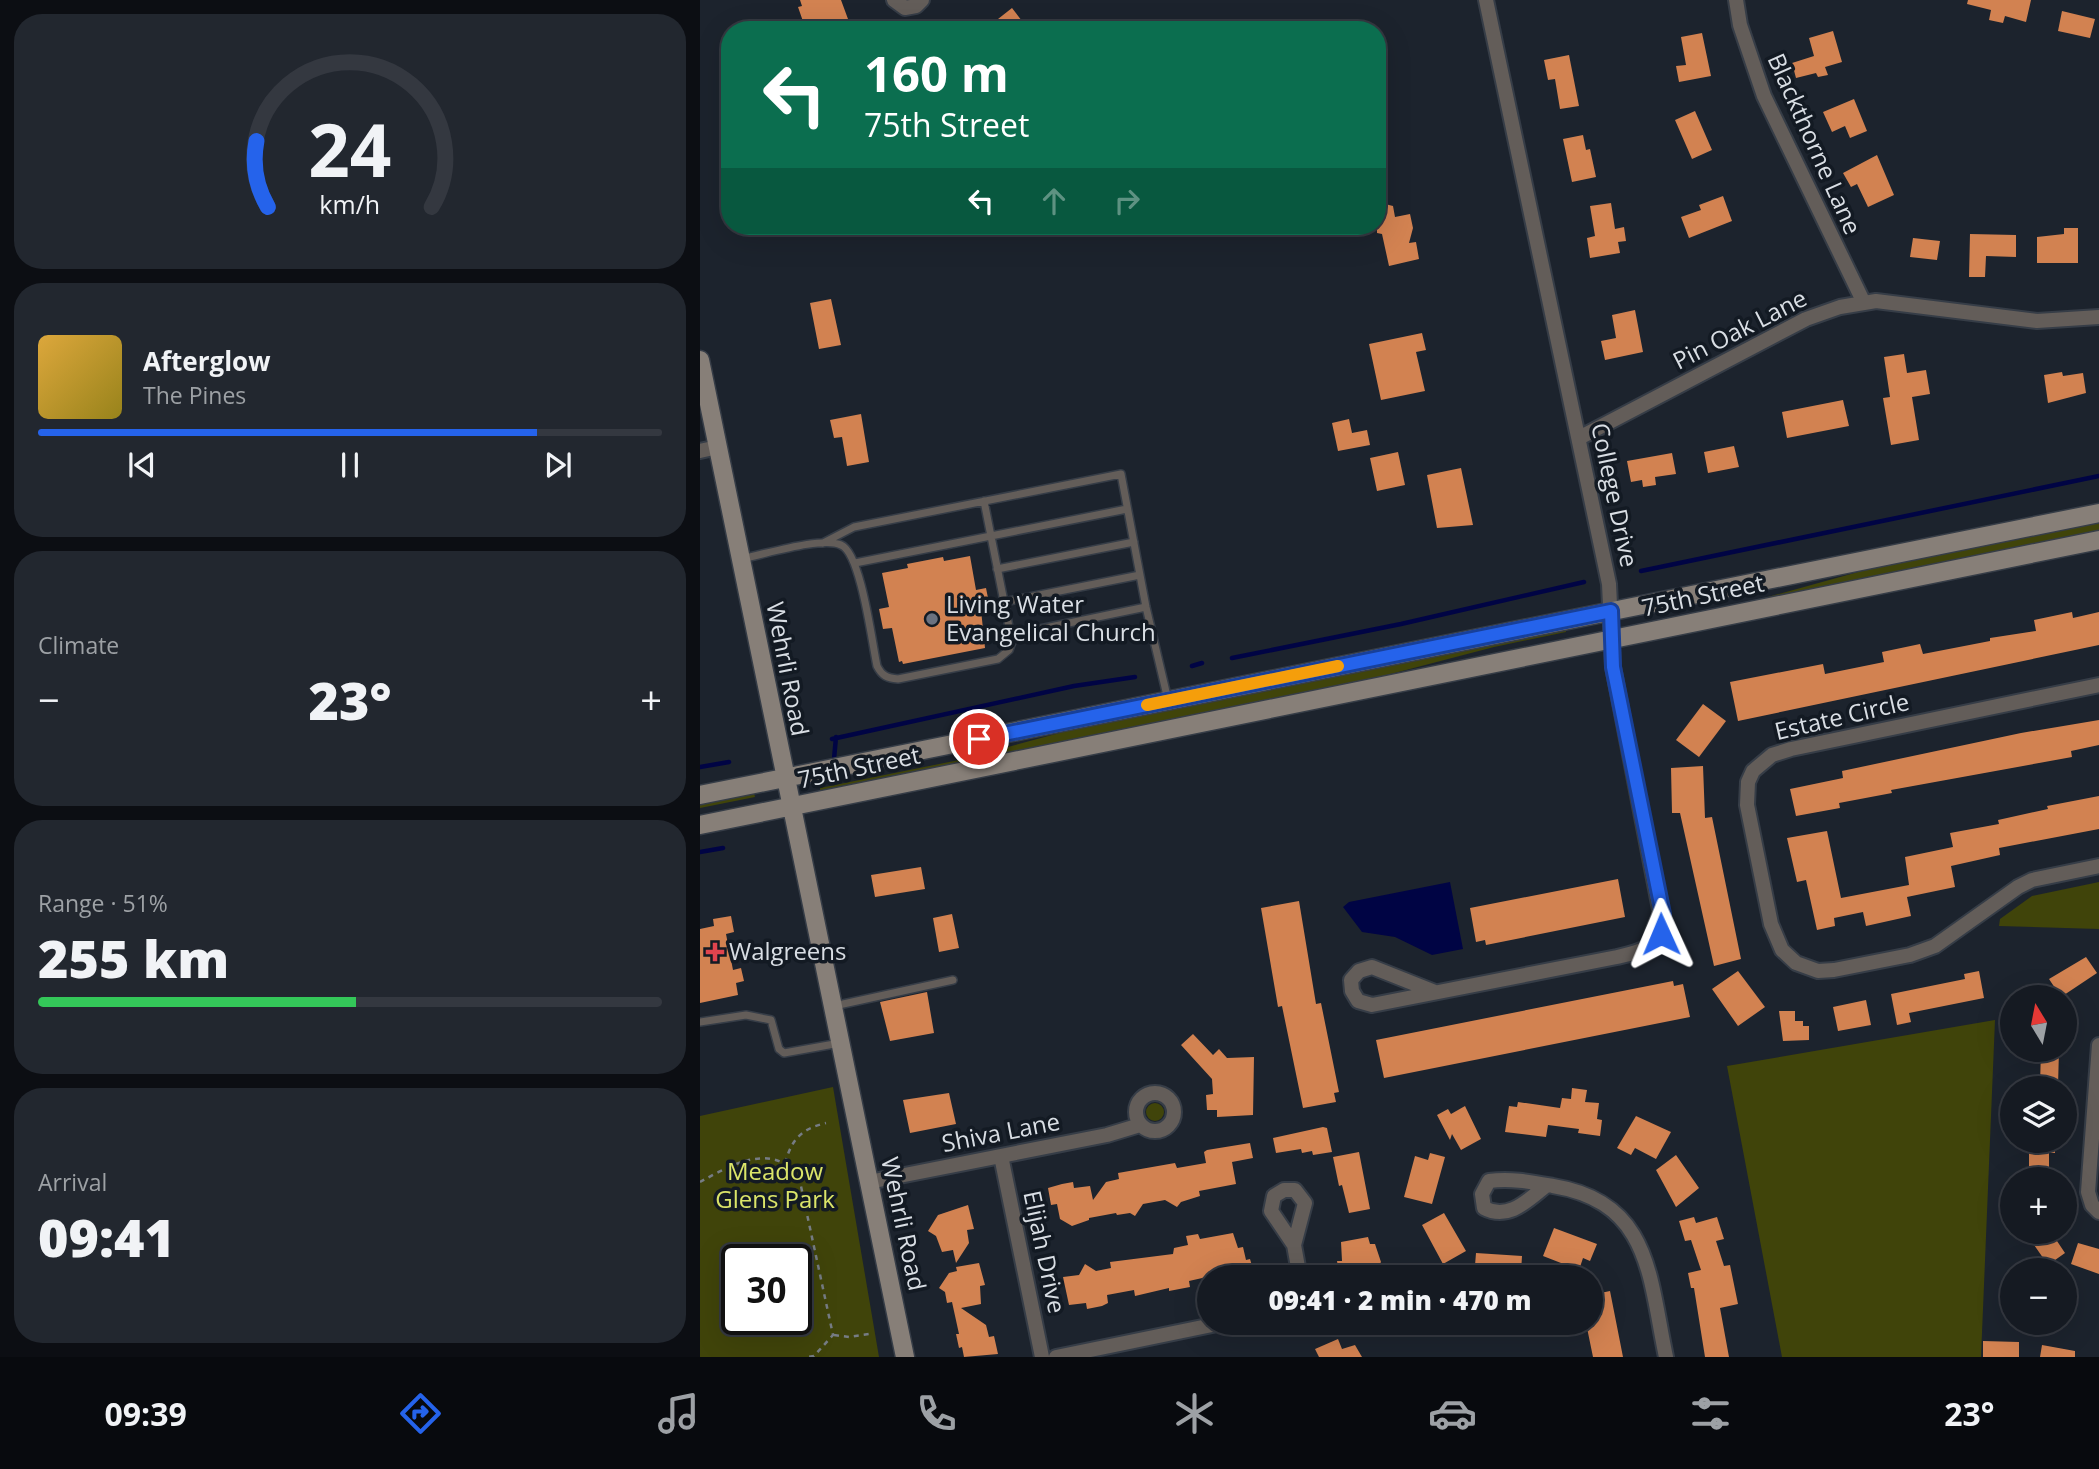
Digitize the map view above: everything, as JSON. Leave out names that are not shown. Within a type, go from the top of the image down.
[{"type":"main road","name":"Wehrli Road","points":[[700,360],[709,449],[740,559],[905,1357]]},
{"type":"main road","name":"75th Street","points":[[700,796],[2099,513]]},
{"type":"main road","name":"75th Street","points":[[700,825],[2099,540]]},
{"type":"street","points":[[894,0],[905,8],[916,6],[922,0]]},
{"type":"street","name":"College Drive","points":[[1435,992],[1372,967],[1359,971],[1351,980],[1352,991],[1358,1001],[1372,1005],[1641,951],[1661,934],[1663,914],[1613,667],[1609,584],[1486,0]]},
{"type":"street","name":"Blackthorne Lane","points":[[1736,0],[1740,25],[1764,96],[1864,303]]},
{"type":"street","name":"Pin Oak Lane","points":[[1579,438],[1806,319],[1864,303],[1896,302],[2037,321],[2099,317]]},
{"type":"street","name":"Estate Circle","points":[[2099,685],[1791,749],[1761,762],[1748,782],[1747,795],[1752,835],[1778,943],[1796,963],[1818,971],[1834,971],[1910,955],[1935,946],[2025,884],[2099,866]]},
{"type":"street","points":[[2099,1045],[2088,1192],[2092,1205],[2099,1212]]},
{"type":"street","name":"Shiva Lane","points":[[869,1182],[1140,1125]]},
{"type":"street","name":"Elijah Drive","points":[[1001,1156],[1042,1357]]},
{"type":"street","points":[[1547,1185],[1593,1196],[1610,1206],[1633,1231],[1646,1261],[1665,1357]]},
{"type":"street","points":[[1294,1245],[1298,1265]]},
{"type":"street","points":[[1056,1357],[1197,1328]]},
{"type":"lane","points":[[823,543],[853,527],[1121,474],[1146,607],[1168,700]]},
{"type":"lane","points":[[740,559],[823,543],[839,544],[847,548],[855,563],[877,666],[888,678],[898,679],[998,659],[1009,650],[1011,635],[984,501]]},
{"type":"lane","points":[[855,563],[1127,509]]},
{"type":"lane","points":[[998,569],[1134,542]]},
{"type":"lane","points":[[1004,602],[1140,575]]},
{"type":"lane","points":[[1011,635],[1146,607]]},
{"type":"lane","points":[[832,1007],[953,980]]},
{"type":"lane","points":[[700,1022],[746,1014],[771,1020],[779,1049],[784,1053],[840,1043]]},
{"type":"path","points":[[785,1163],[792,1142],[801,1131],[826,1123]]},
{"type":"path","points":[[700,1182],[750,1158],[785,1163],[799,1177],[833,1335]]},
{"type":"path","points":[[833,1335],[849,1337],[869,1334]]},
{"type":"path","points":[[808,1357],[815,1356],[833,1335]]},
{"type":"green space","points":[[2099,522],[2099,531],[1746,603],[1876,567]]},
{"type":"green space","points":[[1566,629],[1566,632],[1494,647],[1364,681],[820,791],[820,788],[964,759],[1085,726]]},
{"type":"green space","points":[[754,793],[755,797],[700,808],[700,804]]},
{"type":"green space","points":[[2099,882],[2099,929],[1999,926],[2000,919],[2032,896]]},
{"type":"green space","points":[[1995,1020],[1981,1357],[1782,1357],[1727,1066]]},
{"type":"green space","name":"Meadow Glens Park","points":[[833,1087],[879,1357],[700,1357],[700,1116]]},
{"type":"green space","points":[[1151,1103],[1159,1103],[1164,1112],[1162,1119],[1151,1121],[1146,1116],[1146,1108]]},
{"type":"shaded area","points":[[1450,882],[1463,949],[1432,955],[1395,937],[1362,932],[1343,907],[1349,902]]},
{"type":"building","points":[[800,0],[841,0],[848,19],[803,21],[798,7],[802,6]]},
{"type":"building","points":[[1968,0],[2031,0],[2026,22],[2005,16],[2003,23],[1989,20],[1991,10],[1967,4]]},
{"type":"building","points":[[1012,8],[1022,21],[995,21]]},
{"type":"building","points":[[2062,11],[2095,19],[2090,38],[2058,31]]},
{"type":"building","points":[[1833,31],[1842,62],[1825,67],[1828,75],[1818,77],[1816,73],[1796,78],[1792,63],[1814,56],[1809,38]]},
{"type":"building","points":[[1702,33],[1711,76],[1679,82],[1676,66],[1686,65],[1681,37]]},
{"type":"building","points":[[1569,55],[1579,106],[1560,109],[1555,79],[1548,80],[1544,60]]},
{"type":"building","points":[[1854,99],[1867,131],[1850,138],[1845,126],[1832,132],[1823,112]]},
{"type":"building","points":[[1695,111],[1712,150],[1692,159],[1675,120]]},
{"type":"building","points":[[1583,135],[1586,150],[1590,149],[1596,177],[1572,182],[1563,139]]},
{"type":"building","points":[[1877,155],[1894,195],[1868,207],[1857,184],[1851,187],[1843,173]]},
{"type":"building","points":[[1723,196],[1732,221],[1689,238],[1681,217],[1701,210],[1699,205]]},
{"type":"building","points":[[1611,203],[1615,229],[1624,227],[1626,241],[1618,242],[1620,253],[1590,258],[1587,238],[1595,236],[1590,206]]},
{"type":"building","points":[[1386,204],[1393,206],[1395,217],[1410,214],[1413,228],[1409,243],[1416,242],[1419,259],[1389,266],[1382,235],[1386,235]]},
{"type":"building","points":[[2064,228],[2078,228],[2078,263],[2037,263],[2037,237],[2064,234]]},
{"type":"building","points":[[1970,234],[2016,235],[2016,257],[1986,256],[1985,277],[1969,277]]},
{"type":"building","points":[[1913,238],[1940,241],[1937,260],[1910,257]]},
{"type":"building","points":[[831,299],[841,345],[819,349],[810,303]]},
{"type":"building","points":[[1635,310],[1643,352],[1605,360],[1601,341],[1616,338],[1612,315]]},
{"type":"building","points":[[1422,333],[1426,350],[1416,352],[1425,391],[1381,400],[1369,344]]},
{"type":"building","points":[[1904,354],[1907,373],[1926,370],[1930,394],[1912,397],[1919,440],[1891,445],[1883,398],[1890,397],[1884,357]]},
{"type":"building","points":[[2062,372],[2063,376],[2083,373],[2086,393],[2048,403],[2044,375]]},
{"type":"building","points":[[1843,400],[1849,426],[1787,438],[1782,412]]},
{"type":"building","points":[[861,414],[869,462],[847,466],[842,437],[834,438],[830,420]]},
{"type":"building","points":[[1349,419],[1352,433],[1367,430],[1370,445],[1338,451],[1332,423]]},
{"type":"building","points":[[1734,446],[1739,467],[1708,473],[1704,452]]},
{"type":"building","points":[[1398,452],[1405,485],[1377,491],[1370,458]]},
{"type":"building","points":[[1672,453],[1676,474],[1655,477],[1656,485],[1643,487],[1642,480],[1631,482],[1627,461]]},
{"type":"building","points":[[1461,468],[1473,525],[1437,528],[1427,475]]},
{"type":"building","name":"Living Water Evangelical Church","points":[[970,556],[976,590],[986,588],[990,608],[981,610],[985,648],[903,664],[902,661],[899,662],[892,628],[883,629],[879,609],[889,607],[882,573],[908,568],[907,564],[943,557],[944,561]]},
{"type":"building","points":[[2072,612],[2073,618],[2099,612],[2099,645],[1738,721],[1730,682],[1823,664],[1825,674],[1884,662],[1882,652],[1920,644],[1923,654],[1990,641],[1990,638],[2036,631],[2034,620]]},
{"type":"building","points":[[1703,704],[1726,721],[1699,757],[1676,740]]},
{"type":"building","points":[[2099,720],[2099,745],[2071,751],[2072,757],[1891,790],[1892,793],[1839,803],[1840,808],[1796,816],[1790,789],[1843,778],[1842,771],[2021,733]]},
{"type":"building","points":[[1703,766],[1705,818],[1712,817],[1741,959],[1714,966],[1680,813],[1672,813],[1671,768]]},
{"type":"building","points":[[2099,796],[2099,829],[1999,848],[2000,855],[1951,866],[1955,887],[1907,897],[1911,916],[1866,926],[1863,912],[1834,918],[1835,926],[1817,930],[1806,880],[1797,882],[1787,838],[1827,831],[1841,898],[1909,885],[1905,857],[1953,847],[1950,833],[1999,824],[1998,820],[2048,809],[2047,806]]},
{"type":"building","points":[[921,867],[925,889],[875,897],[871,875]]},
{"type":"building","points":[[1618,879],[1625,917],[1486,945],[1485,940],[1476,942],[1470,908]]},
{"type":"building","points":[[1299,901],[1316,1004],[1321,1003],[1339,1092],[1334,1093],[1336,1102],[1303,1108],[1282,1006],[1278,1007],[1261,908]]},
{"type":"building","points":[[952,914],[959,948],[939,952],[933,918]]},
{"type":"building","name":"Walgreens","points":[[731,916],[734,932],[726,934],[733,970],[741,968],[744,981],[736,983],[738,995],[700,1003],[700,929],[714,926],[713,919]]},
{"type":"building","points":[[2086,957],[2097,973],[2077,986],[2053,985],[2049,979]]},
{"type":"building","points":[[1738,971],[1765,1007],[1738,1026],[1712,989]]},
{"type":"building","points":[[1979,971],[1984,998],[1909,1013],[1911,1022],[1897,1025],[1891,994],[1965,979],[1964,974]]},
{"type":"building","points":[[1673,981],[1674,986],[1683,984],[1690,1017],[1384,1078],[1376,1040]]},
{"type":"building","points":[[927,992],[934,1033],[890,1041],[880,1002]]},
{"type":"building","points":[[1866,1000],[1871,1025],[1838,1031],[1833,1007]]},
{"type":"building","points":[[1779,1011],[1795,1011],[1795,1021],[1803,1021],[1803,1026],[1809,1026],[1809,1040],[1783,1041]]},
{"type":"building","points":[[1193,1034],[1213,1055],[1219,1049],[1227,1058],[1254,1057],[1253,1115],[1217,1117],[1217,1110],[1207,1110],[1206,1095],[1213,1094],[1212,1079],[1181,1045]]},
{"type":"building","points":[[2041,1062],[2059,1062],[2058,1076],[2040,1076]]},
{"type":"building","points":[[1572,1088],[1587,1090],[1585,1102],[1599,1103],[1597,1119],[1602,1120],[1600,1136],[1578,1133],[1579,1129],[1548,1125],[1546,1137],[1505,1132],[1509,1106],[1517,1107],[1518,1102],[1560,1108],[1562,1098],[1571,1099]]},
{"type":"building","points":[[949,1093],[956,1124],[910,1133],[903,1100]]},
{"type":"building","points":[[1465,1106],[1481,1139],[1461,1150],[1452,1134],[1450,1140],[1437,1115],[1448,1109],[1451,1114]]},
{"type":"building","points":[[1636,1116],[1671,1132],[1656,1159],[1635,1148],[1631,1155],[1617,1148]]},
{"type":"building","points":[[1327,1128],[1332,1152],[1313,1155],[1312,1151],[1302,1153],[1301,1149],[1276,1153],[1273,1138]]},
{"type":"building","points":[[1250,1143],[1253,1158],[1232,1162],[1236,1184],[1199,1191],[1200,1196],[1181,1202],[1177,1207],[1165,1200],[1143,1204],[1135,1216],[1130,1213],[1116,1213],[1089,1218],[1072,1226],[1060,1219],[1057,1204],[1051,1205],[1048,1188],[1073,1182],[1074,1188],[1090,1186],[1093,1200],[1106,1182],[1119,1179],[1118,1173],[1175,1163],[1177,1168],[1206,1163],[1204,1152],[1207,1150]]},
{"type":"building","points":[[1359,1152],[1370,1209],[1349,1213],[1342,1185],[1339,1186],[1333,1157]]},
{"type":"building","points":[[1430,1153],[1445,1157],[1432,1204],[1404,1197],[1415,1156],[1428,1160]]},
{"type":"building","points":[[2029,1153],[2049,1153],[2049,1167],[2029,1167]]},
{"type":"building","points":[[1676,1155],[1699,1188],[1676,1207],[1656,1170]]},
{"type":"building","points":[[968,1205],[974,1229],[967,1230],[969,1243],[956,1263],[953,1250],[942,1252],[936,1236],[928,1231],[938,1215]]},
{"type":"building","points":[[1444,1213],[1466,1251],[1443,1264],[1422,1225]]},
{"type":"building","points":[[1694,1217],[1696,1223],[1717,1217],[1724,1239],[1716,1241],[1724,1266],[1730,1265],[1738,1304],[1720,1308],[1729,1357],[1705,1357],[1694,1288],[1691,1288],[1688,1273],[1701,1270],[1691,1240],[1685,1241],[1679,1221]]},
{"type":"building","points":[[1554,1228],[1597,1244],[1590,1261],[1583,1258],[1581,1265],[1566,1265],[1543,1256]]},
{"type":"building","points":[[1233,1233],[1238,1248],[1243,1247],[1246,1260],[1250,1259],[1252,1265],[1197,1265],[1197,1279],[1189,1281],[1190,1287],[1169,1291],[1169,1288],[1135,1296],[1134,1290],[1107,1295],[1108,1303],[1087,1309],[1086,1303],[1069,1305],[1063,1277],[1079,1275],[1085,1264],[1096,1271],[1111,1268],[1110,1262],[1173,1254],[1174,1248],[1188,1245],[1186,1236],[1198,1234],[1200,1239]]},
{"type":"building","points":[[1368,1237],[1370,1244],[1375,1244],[1381,1262],[1379,1265],[1338,1265],[1337,1261],[1342,1261],[1341,1242]]},
{"type":"building","points":[[2078,1243],[2099,1249],[2099,1274],[2077,1266],[2077,1258],[2073,1258]]},
{"type":"building","points":[[2033,1244],[2059,1244],[2065,1253],[2058,1258],[2043,1258]]},
{"type":"building","points":[[1476,1253],[1522,1256],[1521,1265],[1475,1265]]},
{"type":"building","points":[[979,1263],[985,1285],[980,1286],[981,1304],[961,1308],[986,1325],[989,1337],[994,1336],[998,1354],[964,1357],[962,1347],[959,1348],[956,1334],[959,1334],[952,1302],[947,1303],[945,1292],[939,1288],[949,1273],[957,1271],[956,1267]]},
{"type":"building","points":[[1610,1291],[1623,1357],[1593,1357],[1588,1335],[1603,1335],[1603,1292]]},
{"type":"building","points":[[1338,1339],[1342,1349],[1355,1345],[1362,1357],[1319,1357],[1315,1349]]},
{"type":"building","points":[[1983,1341],[2019,1342],[2019,1357],[1983,1357]]},
{"type":"building","points":[[2042,1345],[2075,1351],[2075,1357],[2040,1357]]},
{"type":"waterway","points":[[1641,571],[2099,476]]},
{"type":"waterway","points":[[1232,658],[1401,624],[1584,582]]},
{"type":"waterway","points":[[1192,666],[1202,663]]},
{"type":"waterway","points":[[832,739],[1074,686],[1135,677]]},
{"type":"waterway","points":[[834,759],[836,737]]},
{"type":"waterway","points":[[700,767],[729,762]]},
{"type":"waterway","points":[[700,852],[723,848]]},
{"type":"slow traffic","points":[[1147,705],[1338,666]]},
{"type":"place","name":"Living Water Evangelical Church","points":[[932,619]]},
{"type":"place","name":"Walgreens","points":[[715,952]]},
{"type":"route","points":[[979,739],[1611,611],[1613,667],[1663,914],[1661,934]]}]
